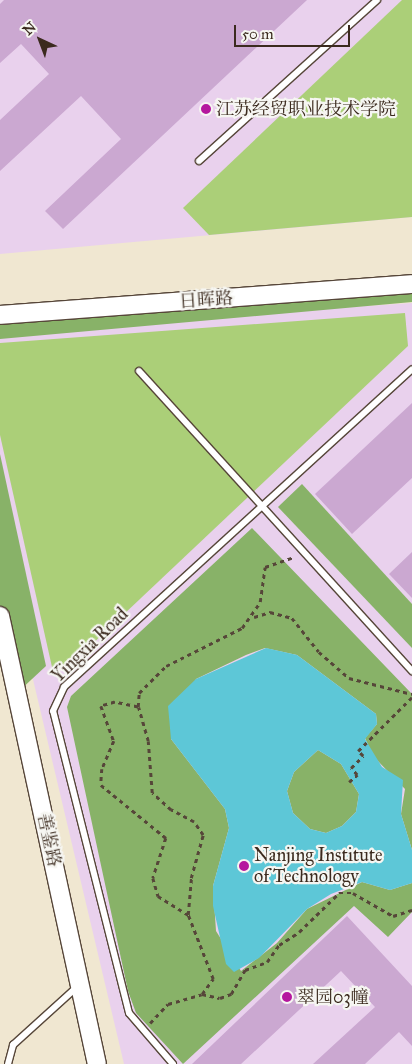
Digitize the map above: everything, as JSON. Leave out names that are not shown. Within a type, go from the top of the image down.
[{"type":"street","name":"日晖路","points":[[0,315],[412,284]]},
{"type":"street","name":"善鉴路","points":[[0,616],[98,1064]]},
{"type":"lane","points":[[199,161],[377,0]]},
{"type":"lane","name":"Yingxia Road","points":[[173,1064],[143,1032],[129,1013],[52,711],[64,687],[412,369]]},
{"type":"lane","points":[[139,372],[301,552],[412,671]]},
{"type":"lane","points":[[8,1064],[13,1045],[80,985]]},
{"type":"path","points":[[202,994],[213,979],[188,915],[191,878],[203,835],[194,822],[171,810],[152,793],[148,742],[138,707],[139,693],[159,670],[188,658],[211,641],[236,632],[252,618],[260,602],[266,567],[301,552]]},
{"type":"path","points":[[252,618],[270,612],[292,618],[319,652],[356,683],[412,696],[371,740],[358,751],[364,756],[351,768],[357,775],[349,782]]},
{"type":"path","points":[[138,707],[115,702],[102,706],[114,741],[102,769],[101,785],[156,826],[166,838],[153,878],[158,896],[188,915]]},
{"type":"path","points":[[143,1032],[168,1004],[202,994],[220,998],[231,994],[245,970],[267,962],[279,945],[299,932],[339,893],[353,894],[393,916],[412,910]]},
{"type":"shaded area","name":"江苏经贸职业技术学院","points":[[0,0],[412,0],[412,217],[0,254]]},
{"type":"shaded area","name":"Nanjing Institute of Technology","points":[[412,303],[412,1064],[124,1064],[0,540],[0,330]]},
{"type":"green space","points":[[402,0],[412,0],[412,217],[209,235],[183,208]]},
{"type":"green space","points":[[412,284],[412,302],[0,339],[0,315]]},
{"type":"green space","points":[[405,313],[408,346],[69,666],[52,667],[0,435],[0,343]]},
{"type":"green space","points":[[0,454],[46,666],[17,693],[0,616]]},
{"type":"green space","points":[[302,484],[412,604],[412,648],[278,507]]},
{"type":"green space","points":[[252,528],[412,694],[412,850],[401,814],[405,789],[373,756],[365,738],[377,724],[376,714],[297,655],[265,648],[246,655],[196,679],[171,739],[225,809],[229,828],[213,886],[216,931],[241,971],[277,943],[307,909],[362,882],[390,890],[412,883],[412,912],[388,937],[354,906],[183,1064],[136,1013],[128,991],[67,707],[71,696]]},
{"type":"green space","points":[[318,750],[341,764],[359,794],[356,812],[342,826],[326,833],[310,829],[293,813],[287,791],[294,772]]},
{"type":"water","points":[[266,648],[297,655],[376,714],[377,724],[365,739],[382,767],[403,780],[401,814],[412,850],[412,883],[390,890],[362,882],[331,894],[307,909],[259,958],[234,972],[226,964],[213,906],[213,886],[229,828],[225,809],[171,739],[168,706],[196,679]],"holes":[[[318,750],[341,764],[359,794],[356,812],[342,826],[326,833],[310,829],[293,813],[287,791],[294,772]]]},
{"type":"building","points":[[4,0],[307,0],[63,229],[45,211],[121,139],[81,96],[0,171],[0,120],[49,74],[21,44],[0,63],[0,4]]},
{"type":"building","points":[[412,403],[412,478],[352,534],[315,494]]},
{"type":"building","points":[[412,552],[412,598],[389,574]]},
{"type":"building","name":"翠园03幢","points":[[347,916],[412,986],[412,1046],[399,1032],[365,1064],[313,1064],[375,1007],[341,971],[241,1064],[192,1064]]},
{"type":"place","name":"江苏经贸职业技术学院","points":[[206,109]]},
{"type":"place","name":"Nanjing Institute of Technology","points":[[244,866]]},
{"type":"place","name":"翠园03幢","points":[[287,997]]}]
